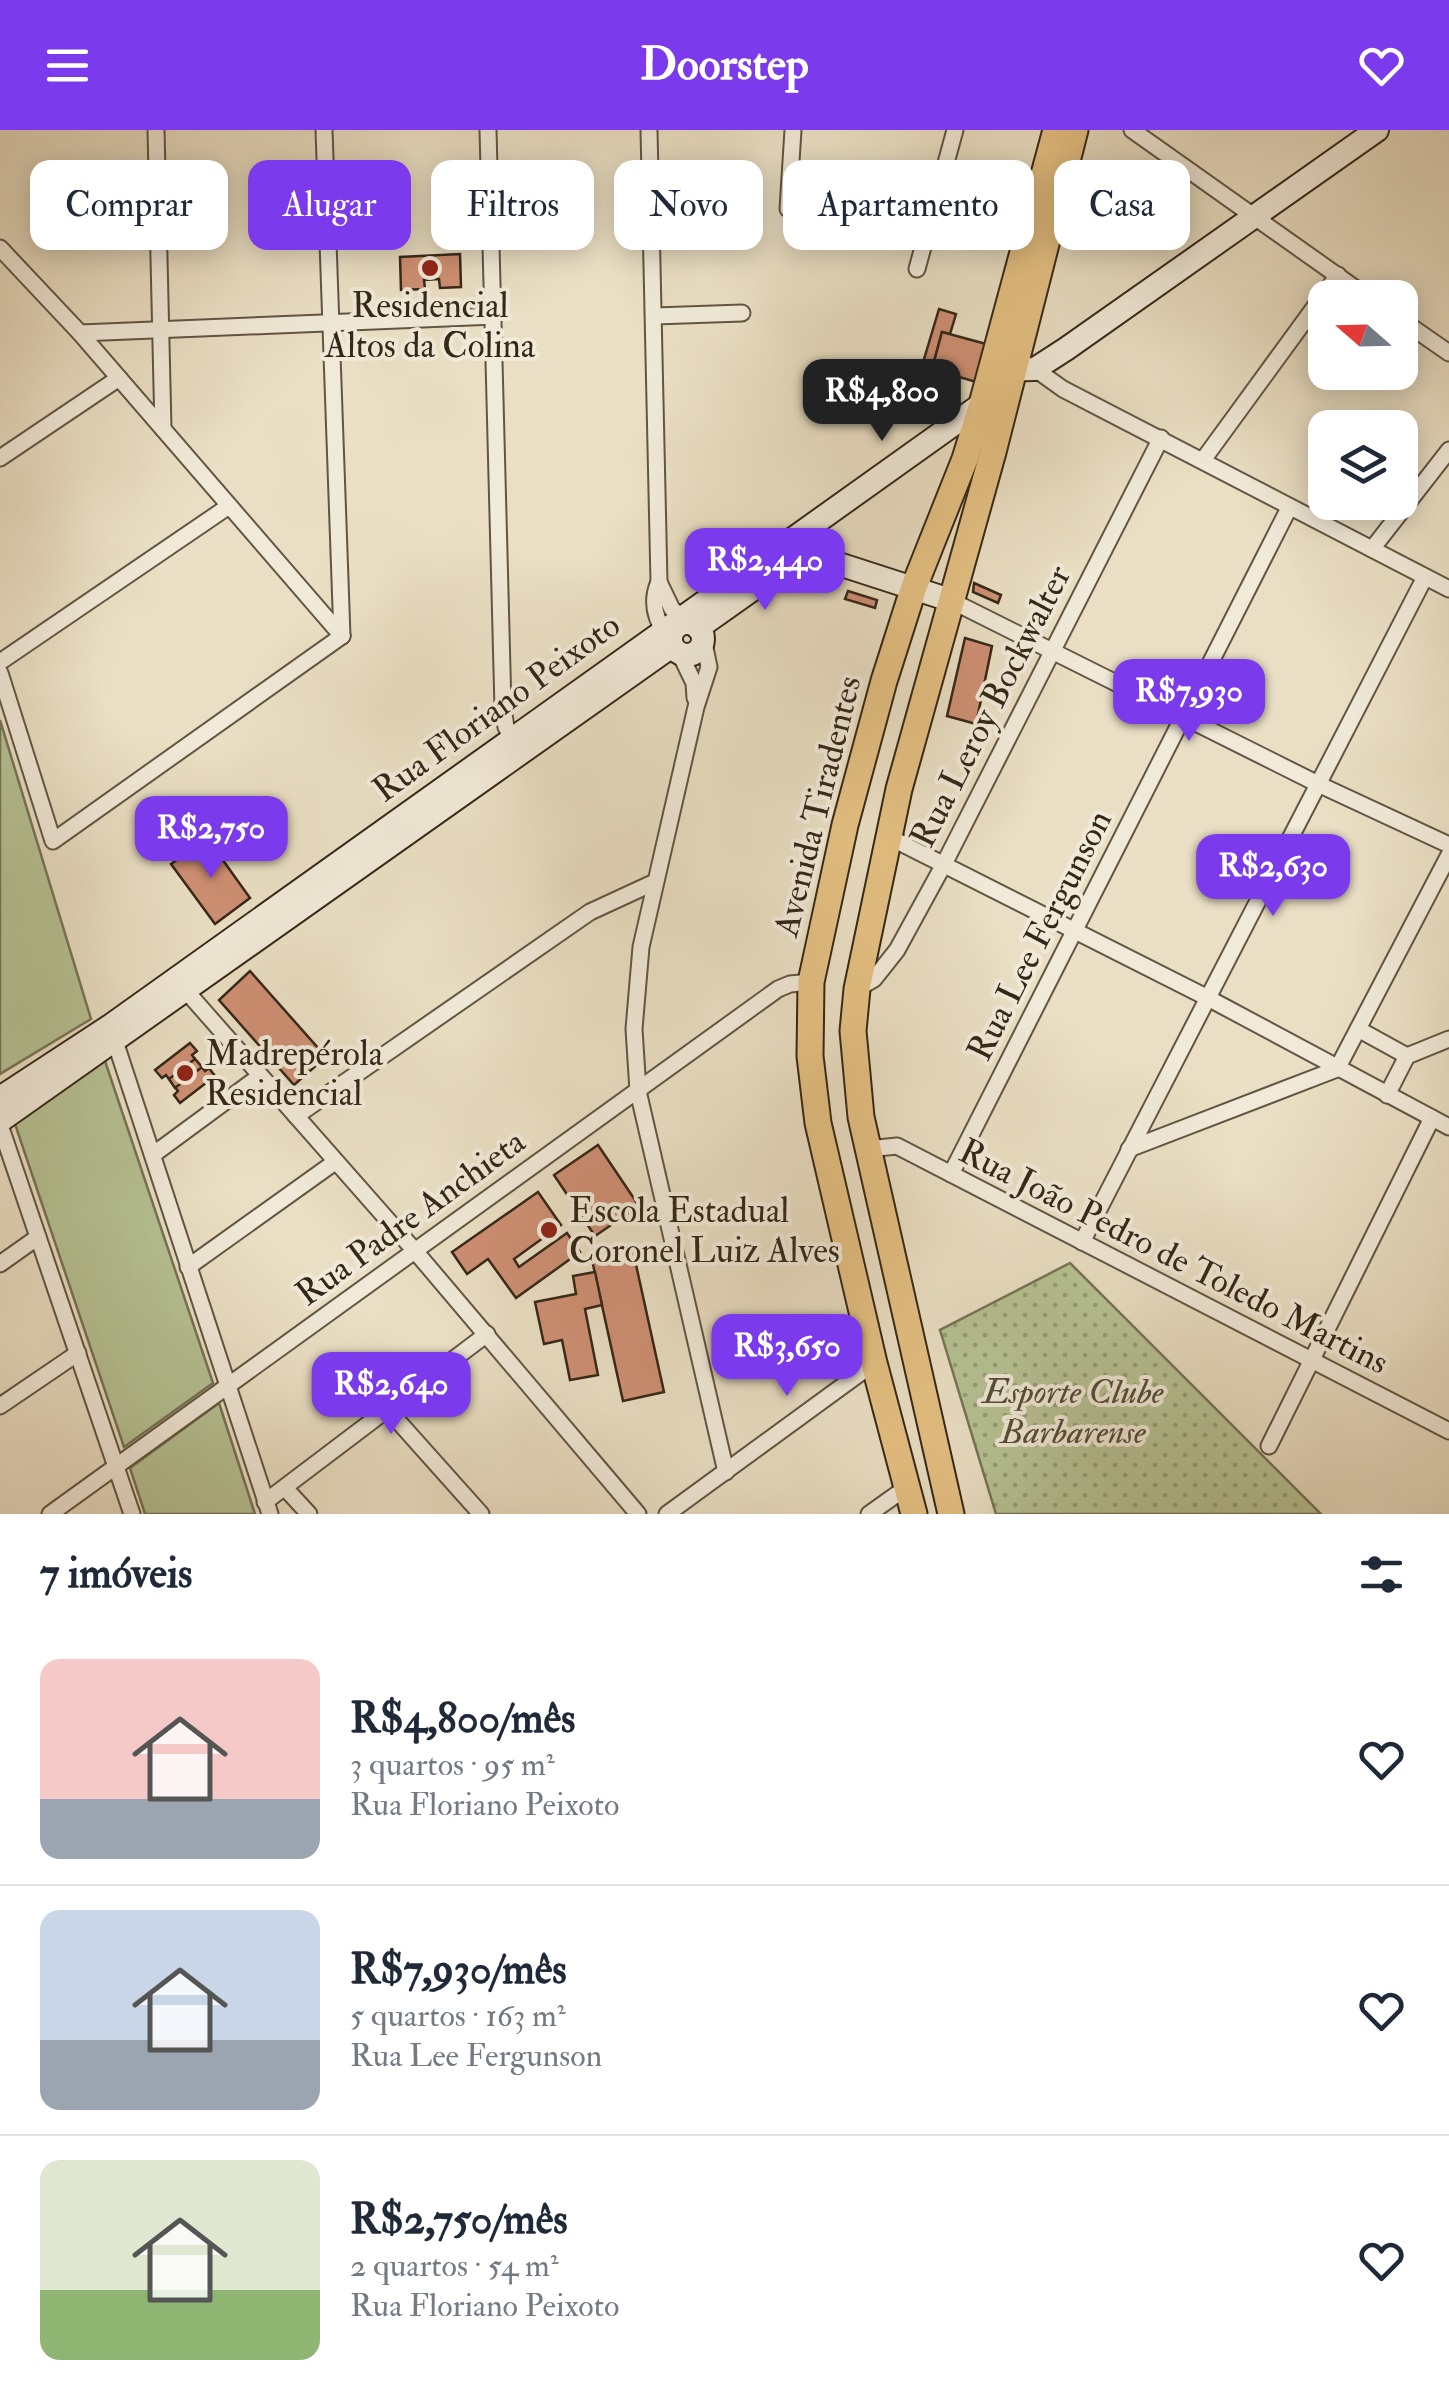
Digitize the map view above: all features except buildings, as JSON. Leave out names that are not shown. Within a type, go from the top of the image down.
[{"type":"main road","name":"Avenida Tiradentes","points":[[914,1514],[818,1123],[810,1056],[810,982],[845,825],[884,680],[914,588],[965,459],[982,404],[1014,369],[1056,130]]},
{"type":"main road","name":"Avenida Tiradentes","points":[[951,1514],[868,1148],[856,1079],[857,989],[887,836],[1075,130]]},
{"type":"main road","points":[[1014,369],[1256,218],[1376,130]]},
{"type":"main road","name":"Rua Floriano Peixoto","points":[[682,635],[812,526],[982,404]]},
{"type":"main road","points":[[812,526],[814,556],[950,600]]},
{"type":"main road","name":"Rua Floriano Peixoto","points":[[0,1123],[113,1034],[518,747],[790,563],[814,556]]},
{"type":"main road","name":"Rua Floriano Peixoto","points":[[0,1098],[113,1034]]},
{"type":"street","points":[[156,130],[163,429]]},
{"type":"street","points":[[324,130],[342,636]]},
{"type":"street","points":[[488,130],[503,708],[518,747]]},
{"type":"street","points":[[649,130],[659,582],[682,635],[696,707]]},
{"type":"street","points":[[791,160],[793,130]]},
{"type":"street","points":[[916,268],[955,130]]},
{"type":"street","points":[[1132,130],[1345,280]]},
{"type":"street","points":[[0,248],[80,333],[342,636]]},
{"type":"street","points":[[1203,460],[1338,275]]},
{"type":"street","points":[[656,316],[742,313]]},
{"type":"street","points":[[80,333],[495,316]]},
{"type":"street","points":[[1418,331],[1449,353]]},
{"type":"street","points":[[1014,369],[1161,438],[1449,589]]},
{"type":"street","points":[[0,458],[119,378]]},
{"type":"street","name":"Rua Leroy Bockwalter","points":[[857,989],[874,979],[896,950],[944,864],[1161,438]]},
{"type":"street","points":[[1372,550],[1449,450]]},
{"type":"street","points":[[0,662],[229,506]]},
{"type":"street","name":"Rua Lee Fergunson","points":[[951,1174],[1289,508]]},
{"type":"street","points":[[1082,1242],[1425,577]]},
{"type":"street","points":[[950,600],[1449,845]]},
{"type":"street","points":[[682,635],[710,668],[696,707],[655,882],[636,987],[634,1029],[638,1090],[726,1472]]},
{"type":"street","points":[[0,673],[53,841],[342,636]]},
{"type":"street","points":[[887,836],[1206,997],[1449,1128]]},
{"type":"street","points":[[1128,1150],[1338,1069],[1449,854]]},
{"type":"street","points":[[296,1116],[590,912],[655,882]]},
{"type":"street","name":"Rua Padre Anchieta","points":[[50,1514],[778,989],[810,982]]},
{"type":"street","points":[[181,986],[415,1250],[638,1514]]},
{"type":"street","points":[[1358,1029],[1408,1056]]},
{"type":"street","points":[[113,1034],[268,1508]]},
{"type":"street","points":[[1387,1095],[1408,1056],[1449,1039]]},
{"type":"street","points":[[154,1154],[260,1076]]},
{"type":"street","points":[[1269,1446],[1432,1118]]},
{"type":"street","points":[[0,1123],[132,1514]]},
{"type":"street","name":"Rua João Pedro de Toledo Martins","points":[[868,1148],[897,1146],[1449,1431]]},
{"type":"street","points":[[188,1267],[335,1162]]},
{"type":"street","points":[[0,1264],[38,1237]]},
{"type":"street","points":[[268,1508],[285,1488],[487,1334]]},
{"type":"street","points":[[0,1406],[78,1353]]},
{"type":"street","points":[[667,1514],[874,1363]]},
{"type":"street","points":[[389,1411],[482,1514]]},
{"type":"street","points":[[285,1488],[309,1514]]},
{"type":"street","points":[[869,1514],[907,1488]]},
{"type":"green space","points":[[0,720],[91,1019],[0,1074]]},
{"type":"green space","points":[[104,1058],[213,1383],[124,1447],[13,1118]]},
{"type":"green space","name":"Esporte Clube Barbarense","points":[[1070,1263],[1321,1514],[996,1514],[940,1330]]},
{"type":"green space","points":[[219,1403],[255,1514],[145,1514],[130,1468]]},
{"type":"place","name":"Residencial Altos da Colina","points":[[430,268]]},
{"type":"place","name":"Madrepérola Residencial","points":[[185,1073]]},
{"type":"place","name":"Escola Estadual Coronel Luiz Alves","points":[[549,1230]]}]
